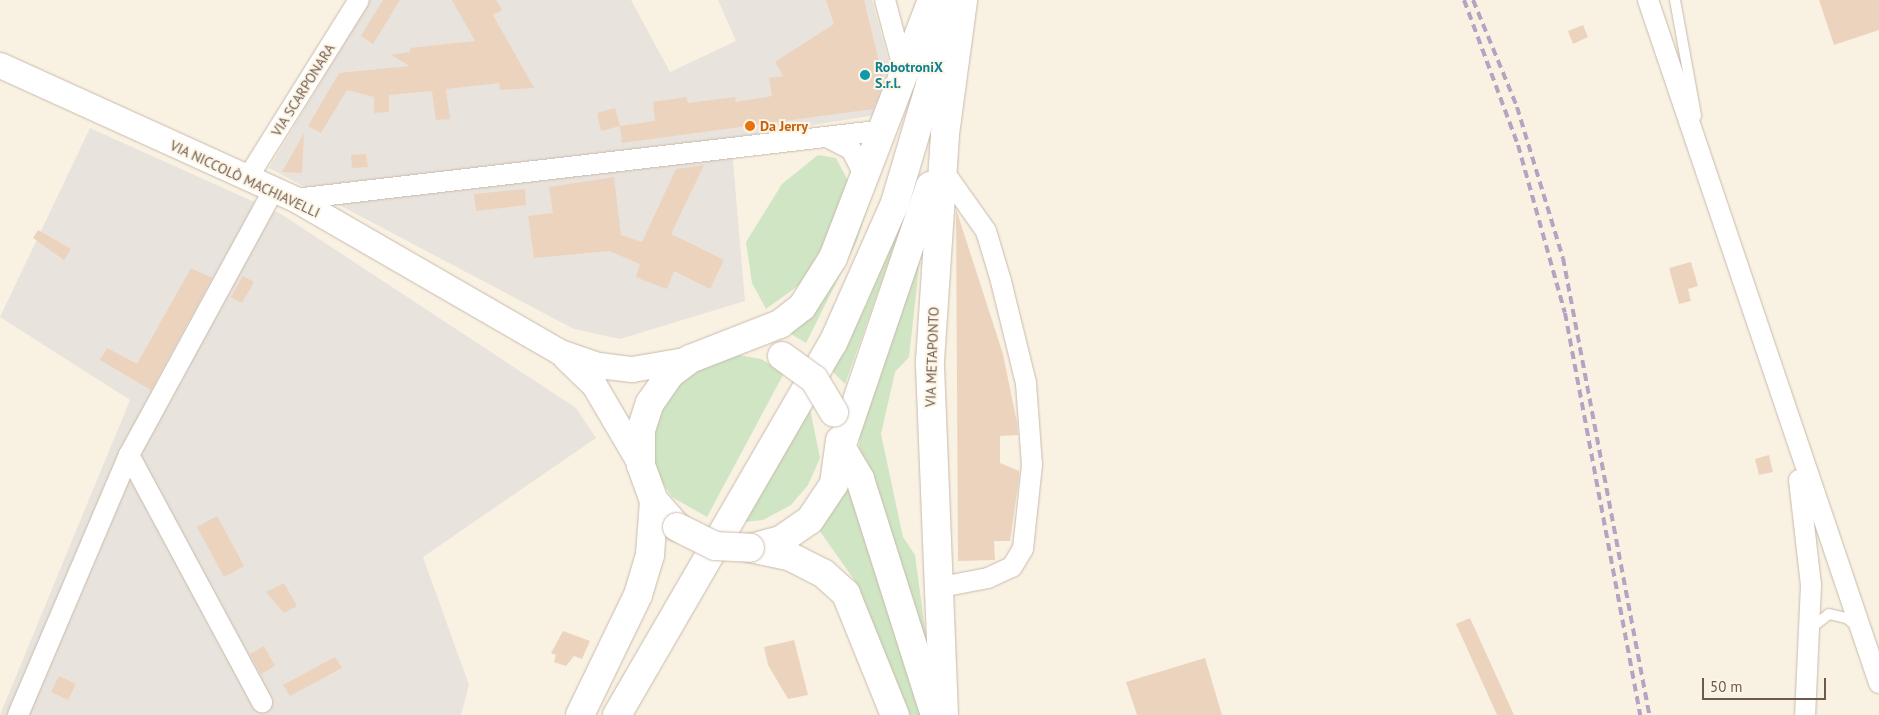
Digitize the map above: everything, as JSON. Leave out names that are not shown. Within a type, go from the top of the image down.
[{"type":"main road","points":[[895,715],[846,594],[823,573],[789,556],[750,548],[715,546],[678,527],[654,500],[640,465],[641,430],[650,402],[670,374],[690,360],[780,324],[802,307],[833,258],[885,130],[932,0]]},
{"type":"main road","points":[[616,715],[833,344],[895,202],[930,85],[948,0]]},
{"type":"main road","name":"VIA METAPONTO","points":[[944,715],[936,588],[930,361],[945,134],[963,0]]},
{"type":"main road","points":[[750,548],[782,540],[810,520],[834,484],[840,447],[920,222],[945,134]]},
{"type":"main road","points":[[723,348],[748,347],[782,356],[814,379],[834,412],[840,447],[860,480],[936,715]]},
{"type":"main road","points":[[580,715],[638,595],[650,555],[654,500]]},
{"type":"street","name":"VIA SCARPONARA","points":[[247,180],[359,0]]},
{"type":"street","points":[[885,0],[905,75]]},
{"type":"street","points":[[1648,0],[1708,183],[1879,683]]},
{"type":"street","name":"VIA NICCOLÒ MACHIAVELLI","points":[[0,65],[247,180],[284,195],[560,352]]},
{"type":"street","points":[[18,715],[129,454],[284,195],[885,130]]},
{"type":"street","points":[[827,137],[851,149],[866,179]]},
{"type":"street","points":[[936,588],[988,578],[1012,567],[1023,549],[1032,465],[1026,383],[1002,281],[986,231],[942,169]]},
{"type":"street","points":[[560,352],[598,365],[632,369],[690,360]]},
{"type":"street","points":[[560,352],[594,385],[640,465]]},
{"type":"street","points":[[1780,395],[1810,547],[1809,632],[1804,715]]},
{"type":"street","points":[[129,454],[262,702]]},
{"type":"lane","points":[[1675,0],[1708,183]]},
{"type":"lane","points":[[1809,632],[1822,616],[1839,614],[1856,626],[1865,639]]},
{"type":"shaded area","points":[[370,0],[631,0],[670,72],[736,41],[718,0],[872,0],[891,70],[876,115],[731,138],[745,301],[620,339],[574,329],[269,168]]},
{"type":"shaded area","points":[[90,128],[281,214],[576,408],[596,438],[423,557],[469,685],[461,715],[0,715],[130,400],[0,317]]},
{"type":"green space","points":[[898,118],[856,243],[806,343],[791,334],[845,250]]},
{"type":"green space","points":[[818,155],[836,158],[848,181],[835,227],[799,285],[766,309],[752,283],[746,242],[782,184]]},
{"type":"green space","points":[[905,199],[911,200],[845,384],[831,370],[867,303]]},
{"type":"green space","points":[[922,240],[909,357],[895,372],[881,434],[903,537],[915,555],[929,660],[859,447],[862,411]]},
{"type":"green space","points":[[727,353],[761,359],[784,373],[707,517],[672,497],[658,476],[652,450],[652,417],[667,388]]},
{"type":"green space","points":[[809,404],[820,458],[808,485],[791,505],[763,520],[743,522]]},
{"type":"green space","points":[[850,484],[925,715],[907,715],[855,581],[819,530]]},
{"type":"building","points":[[383,0],[400,0],[373,44],[361,36]]},
{"type":"building","points":[[452,0],[496,0],[502,10],[493,15],[534,88],[500,90],[499,83],[446,89],[450,119],[436,120],[432,91],[389,95],[389,112],[374,113],[374,97],[347,90],[321,133],[308,126],[339,73],[410,66],[391,55],[410,52],[410,48],[475,41]]},
{"type":"building","points":[[826,0],[864,0],[884,82],[873,109],[622,143],[620,126],[655,121],[653,102],[686,97],[688,103],[735,97],[736,102],[772,96],[769,78],[783,76],[775,62],[834,24]]},
{"type":"building","points":[[1819,0],[1879,0],[1879,30],[1834,45]]},
{"type":"building","points":[[1583,25],[1588,37],[1573,44],[1568,31]]},
{"type":"building","points":[[615,108],[620,126],[601,131],[597,113]]},
{"type":"building","points":[[304,133],[302,173],[282,172]]},
{"type":"building","points":[[366,154],[368,167],[352,168],[351,155]]},
{"type":"building","points":[[704,165],[671,234],[724,260],[710,289],[674,271],[667,289],[643,280],[636,277],[640,264],[609,251],[534,258],[528,216],[553,213],[549,187],[614,177],[621,235],[642,242],[676,169]]},
{"type":"building","points":[[525,189],[526,205],[476,211],[474,194]]},
{"type":"building","points":[[956,209],[1003,354],[1017,423],[1018,435],[1000,436],[1000,463],[1019,471],[1019,478],[1010,541],[994,541],[995,560],[958,561]]},
{"type":"building","points":[[38,230],[71,249],[64,260],[33,238]]},
{"type":"building","points":[[1691,262],[1698,286],[1688,289],[1691,301],[1679,304],[1669,268]]},
{"type":"building","points":[[191,268],[212,278],[151,390],[100,360],[107,348],[137,364]]},
{"type":"building","points":[[243,276],[254,282],[242,303],[231,297]]},
{"type":"building","points":[[1769,455],[1773,472],[1759,475],[1755,459]]},
{"type":"building","points":[[217,516],[244,566],[224,577],[197,527]]},
{"type":"building","points":[[284,583],[297,606],[284,613],[266,592]]},
{"type":"building","points":[[1470,618],[1514,715],[1497,715],[1456,624]]},
{"type":"building","points":[[563,631],[590,641],[582,659],[574,656],[566,666],[554,662],[556,655],[551,653]]},
{"type":"building","points":[[794,640],[808,695],[788,699],[768,665],[764,647]]},
{"type":"building","points":[[264,646],[275,666],[261,674],[250,654]]},
{"type":"building","points":[[335,657],[342,668],[290,696],[283,685]]},
{"type":"building","points":[[1205,658],[1222,715],[1137,715],[1126,682]]},
{"type":"building","points":[[59,676],[76,684],[68,700],[51,692]]},
{"type":"railway","points":[[1464,0],[1518,145],[1565,313],[1640,715]]},
{"type":"railway","points":[[1473,0],[1517,107],[1563,258],[1649,715]]},
{"type":"place","name":"RobotroniX S.r.l.","points":[[865,75]]},
{"type":"place","name":"Da Jerry","points":[[750,126]]}]
